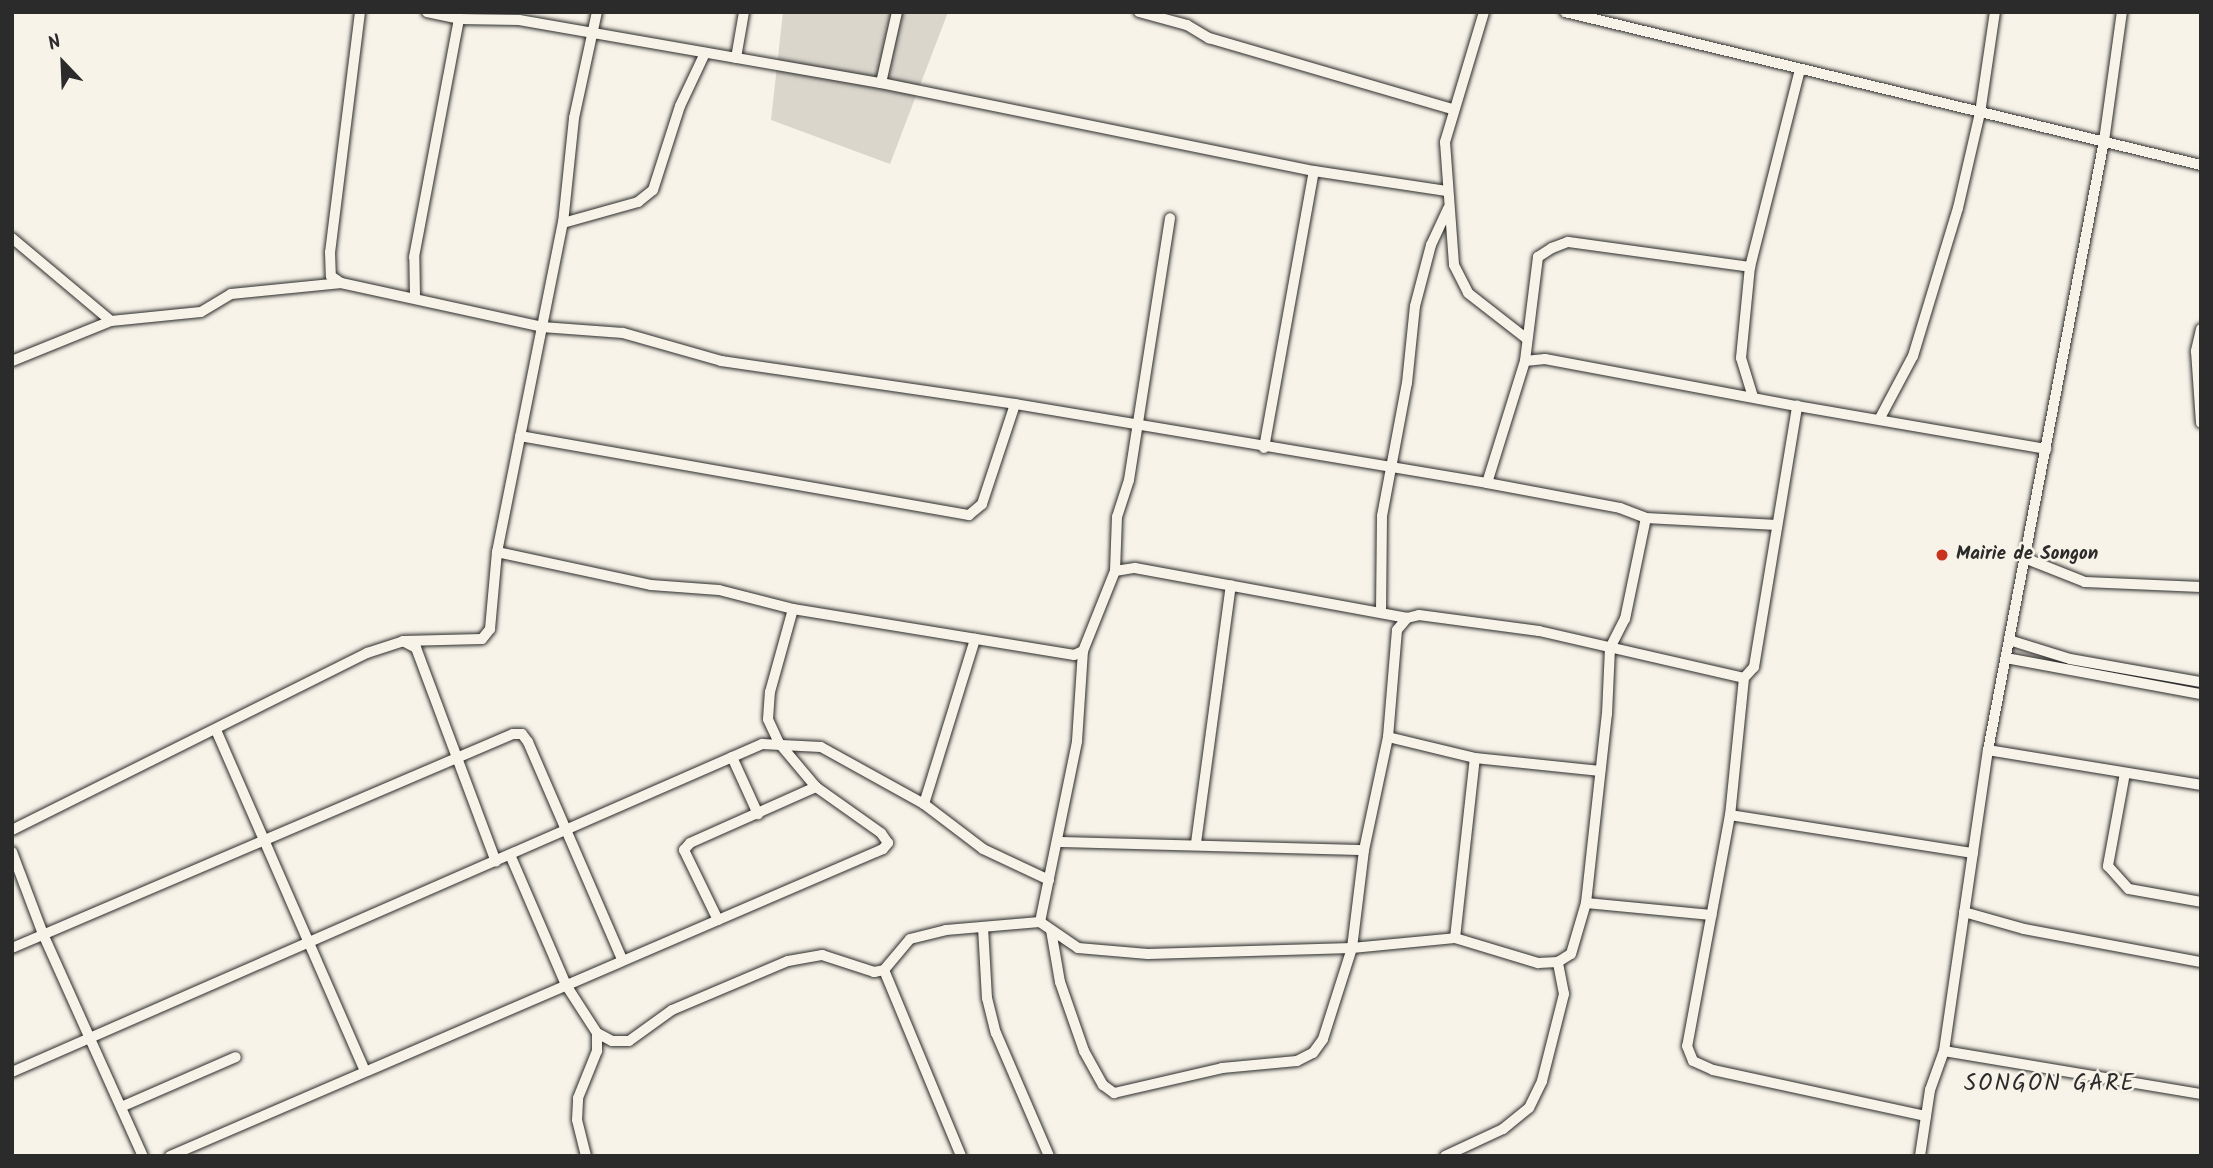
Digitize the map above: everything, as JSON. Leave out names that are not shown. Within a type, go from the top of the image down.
[{"type":"street","points":[[341,283],[331,276],[330,252],[360,12]]},
{"type":"street","points":[[427,12],[459,19],[519,20],[881,83],[1314,171],[1446,191]]},
{"type":"street","points":[[12,830],[367,653],[403,641],[482,639],[490,629],[497,552],[563,223],[574,118],[597,12]]},
{"type":"street","points":[[736,58],[744,12]]},
{"type":"street","points":[[881,83],[897,12]]},
{"type":"street","points":[[1139,12],[1187,25],[1209,38],[1452,109]]},
{"type":"street","points":[[1187,25],[1190,12]]},
{"type":"street","points":[[1484,12],[1452,109],[1445,142],[1446,191],[1454,265],[1468,293],[1527,339]]},
{"type":"street","points":[[1565,12],[2201,165]]},
{"type":"street","points":[[1880,418],[1919,337],[1958,208],[1980,113],[1995,12]]},
{"type":"street","points":[[1920,1156],[1926,1116],[1944,1051],[1988,750],[2104,141],[2122,12]]},
{"type":"street","points":[[415,296],[414,257],[459,19]]},
{"type":"street","points":[[563,223],[638,202],[653,190],[680,107],[705,53]]},
{"type":"street","points":[[1753,397],[1741,358],[1750,267],[1800,69]]},
{"type":"street","points":[[1264,448],[1314,171]]},
{"type":"street","points":[[1381,612],[1382,516],[1407,383],[1415,306],[1431,245],[1448,209]]},
{"type":"street","points":[[1040,922],[1077,741],[1083,650],[1115,571],[1117,517],[1129,480],[1170,218]]},
{"type":"street","points":[[14,242],[111,321]]},
{"type":"street","points":[[1487,483],[1525,360],[1538,257],[1568,242],[1750,267]]},
{"type":"street","points":[[12,361],[111,321],[201,312],[232,294],[341,283],[415,296],[542,327],[624,333],[721,361],[1015,404],[1264,448],[1487,483],[1620,508],[1646,518],[1777,524]]},
{"type":"street","points":[[2201,329],[2196,351],[2201,423]]},
{"type":"street","points":[[1525,360],[1545,359],[1797,407],[1880,418],[2046,449]]},
{"type":"street","points":[[520,436],[969,515],[982,504],[1015,404]]},
{"type":"street","points":[[1797,407],[1754,667],[1744,678],[1730,815],[1687,1046],[1693,1061],[1713,1070],[1926,1116]]},
{"type":"street","points":[[511,857],[566,985],[597,1033],[612,1041],[629,1041],[672,1010],[788,961],[822,956],[874,972],[884,970],[910,939],[983,927],[1040,922],[1078,948],[1148,954],[1353,948],[1455,938],[1538,963],[1558,962],[1571,954],[1586,903],[1610,648],[1625,619],[1646,518]]},
{"type":"street","points":[[497,552],[652,585],[719,590],[793,609],[1074,655],[1083,650]]},
{"type":"street","points":[[2026,559],[2085,582],[2201,587]]},
{"type":"street","points":[[1115,571],[1135,568],[1407,618],[1419,615],[1539,631],[1744,678]]},
{"type":"street","points":[[1196,843],[1231,585]]},
{"type":"street","points":[[170,1156],[622,959],[718,920],[888,843],[881,832],[816,787],[779,743],[768,719],[770,692],[793,609]]},
{"type":"street","points":[[1051,930],[1060,982],[1084,1051],[1103,1085],[1114,1093],[1222,1068],[1297,1061],[1313,1053],[1323,1039],[1353,948],[1364,850],[1388,737],[1397,630],[1407,618]]},
{"type":"street","points":[[924,804],[975,639]]},
{"type":"street","points":[[2009,640],[2070,659],[2201,682]]},
{"type":"street","points":[[403,641],[416,648],[496,862]]},
{"type":"street","points":[[2006,658],[2201,694]]},
{"type":"street","points":[[216,730],[267,841],[365,1071]]},
{"type":"street","points":[[12,948],[267,841],[456,757],[522,734],[569,830],[622,959]]},
{"type":"street","points":[[1388,737],[1475,758],[1600,771]]},
{"type":"street","points":[[12,1072],[511,857],[762,744],[821,747],[924,804],[983,849],[1049,880]]},
{"type":"street","points":[[1988,750],[2201,785]]},
{"type":"street","points":[[732,757],[758,814]]},
{"type":"street","points":[[1455,938],[1475,758]]},
{"type":"street","points":[[2125,772],[2108,866],[2129,889],[2201,902]]},
{"type":"street","points":[[718,920],[684,850],[690,843],[816,787]]},
{"type":"street","points":[[1730,815],[1973,853]]},
{"type":"street","points":[[1057,842],[1196,843],[1364,850]]},
{"type":"street","points":[[12,852],[43,934],[143,1156]]},
{"type":"street","points":[[1586,903],[1710,915]]},
{"type":"street","points":[[1964,912],[2024,929],[2201,962]]},
{"type":"street","points":[[983,927],[987,998],[996,1032],[1049,1156]]},
{"type":"street","points":[[1445,1156],[1503,1129],[1529,1108],[1542,1081],[1564,995],[1558,962]]},
{"type":"street","points":[[884,970],[961,1156]]},
{"type":"street","points":[[586,1156],[578,1120],[578,1098],[597,1051],[597,1033]]},
{"type":"street","points":[[1944,1051],[2201,1094]]},
{"type":"street","points":[[121,1107],[236,1057]]},
{"type":"shaded area","points":[[783,12],[948,12],[890,164],[771,120]]},
{"type":"place","name":"Mairie de Songon","points":[[1942,555]]},
{"type":"district","name":"SONGON GARE","points":[[2050,1084]]}]
